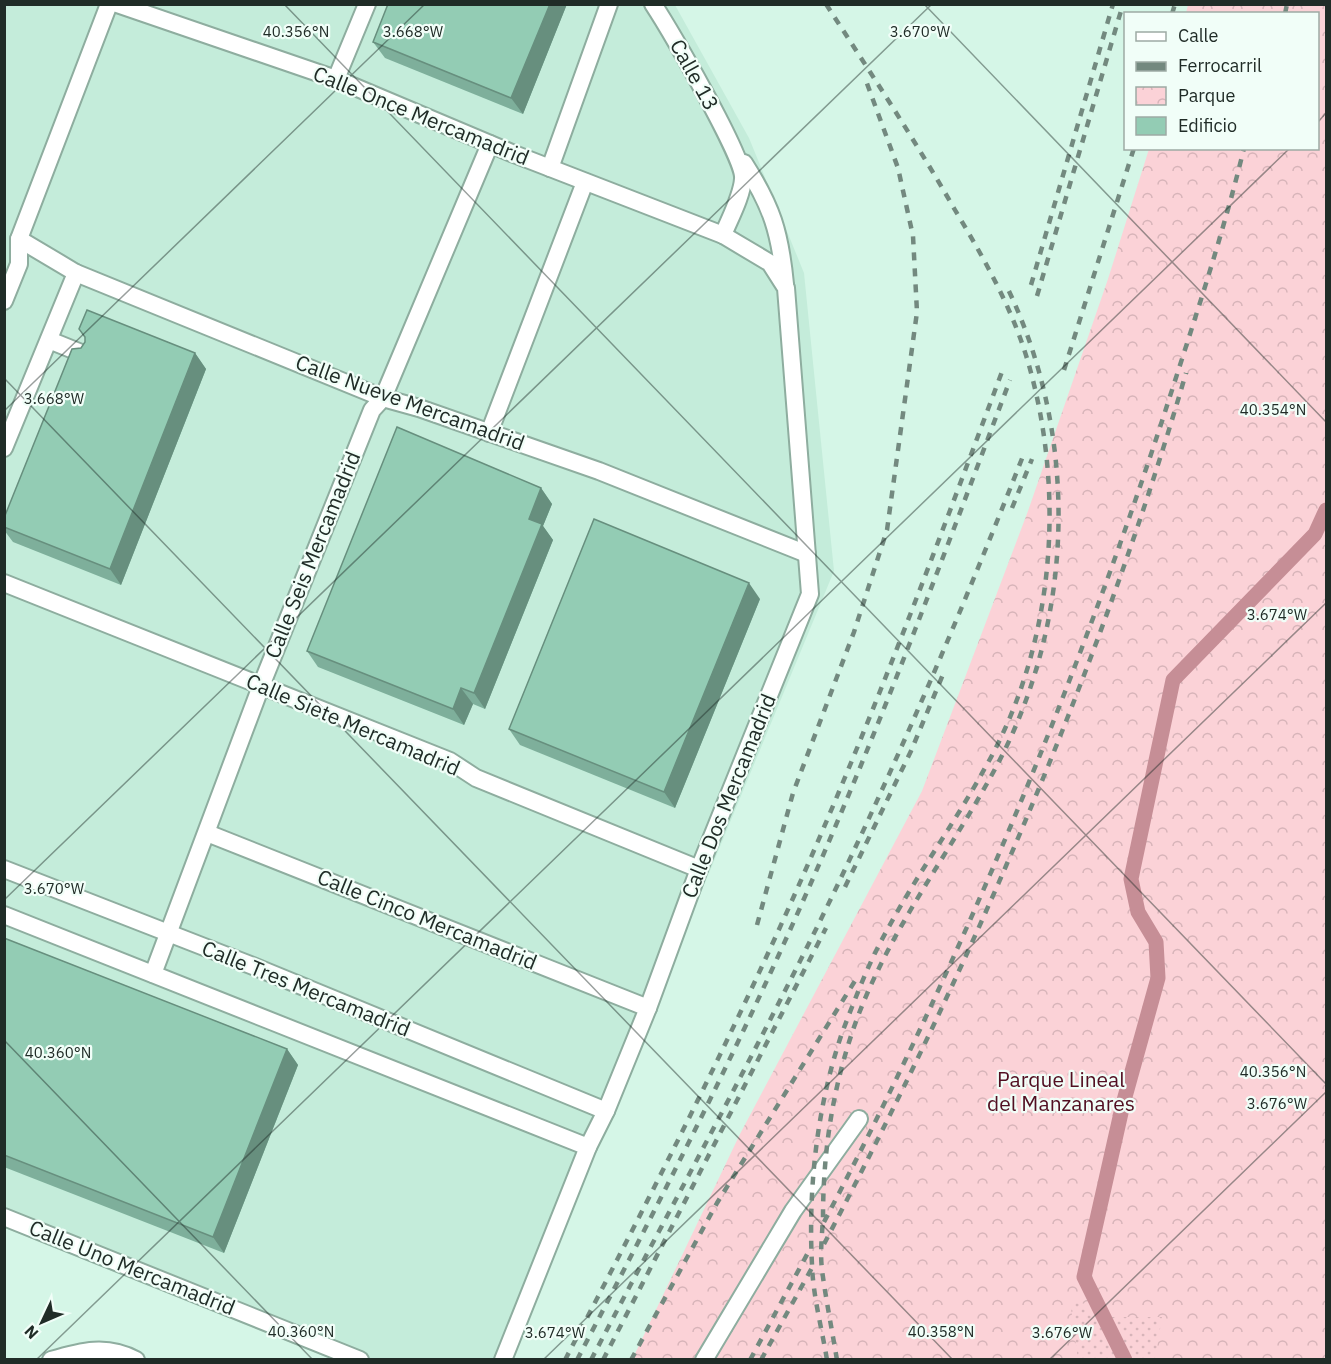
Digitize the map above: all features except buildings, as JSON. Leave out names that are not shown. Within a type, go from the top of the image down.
[{"type":"lane","points":[[4,301],[19,264],[19,239],[109,4]]},
{"type":"lane","name":"Calle Once Mercamadrid","points":[[117,4],[336,80],[490,144],[723,235]]},
{"type":"lane","points":[[336,80],[367,4]]},
{"type":"lane","points":[[550,168],[609,4]]},
{"type":"lane","name":"Calle 13","points":[[653,4],[733,147],[755,181],[774,220],[781,242],[786,288]]},
{"type":"lane","name":"Calle Seis Mercamadrid","points":[[153,974],[261,686],[372,410],[383,398],[490,144]]},
{"type":"lane","name":"Calle 13","points":[[723,235],[744,177],[733,147]]},
{"type":"lane","points":[[489,434],[585,182]]},
{"type":"lane","name":"Calle Dos Mercamadrid","points":[[503,1359],[588,1147],[606,1111],[648,1008],[699,869],[810,594],[786,288],[770,263],[723,235]]},
{"type":"lane","points":[[4,253],[19,239]]},
{"type":"lane","name":"Calle Nueve Mercamadrid","points":[[19,239],[76,273],[383,398],[419,408],[600,471],[807,554]]},
{"type":"lane","points":[[4,448],[76,273]]},
{"type":"lane","points":[[49,340],[86,355]]},
{"type":"lane","name":"Calle Siete Mercamadrid","points":[[4,583],[450,761],[476,778],[699,869]]},
{"type":"lane","name":"Calle Cinco Mercamadrid","points":[[207,833],[648,1008]]},
{"type":"lane","name":"Calle Tres Mercamadrid","points":[[4,869],[263,970],[606,1111]]},
{"type":"lane","name":"Calle Tres Mercamadrid","points":[[4,915],[588,1147]]},
{"type":"lane","points":[[704,1359],[794,1211],[859,1119]]},
{"type":"lane","name":"Calle Uno Mercamadrid","points":[[4,1216],[360,1359]]},
{"type":"lane","points":[[51,1359],[120,1351],[136,1359]]},
{"type":"shaded area","points":[[4,5],[675,5],[749,138],[804,273],[834,571],[508,1359],[331,1359],[5,1228]]},
{"type":"green space","name":"Parque Lineal del Manzanares","points":[[1188,5],[1326,5],[1326,1359],[632,1360],[740,1134],[922,791],[1028,511],[1108,279],[1149,150],[1319,150],[1319,12],[1186,12]]},
{"type":"green space","points":[[1070,1301],[1086,1304],[1095,1317],[1162,1317],[1155,1359],[1078,1359]]},
{"type":"waterway","points":[[1125,1360],[1084,1277],[1123,1104],[1158,978],[1156,942],[1138,912],[1131,879],[1173,680],[1315,534],[1326,510]]},
{"type":"railway","points":[[826,4],[940,184],[1008,307],[1024,348],[1041,419],[1048,470],[1050,521],[1039,624],[1026,674],[1008,722],[973,789],[879,944],[842,1033],[833,1061],[820,1118],[811,1207],[813,1277],[827,1360]]},
{"type":"railway","points":[[1031,285],[1113,4]]},
{"type":"railway","points":[[1037,296],[1123,4]]},
{"type":"railway","points":[[1173,12],[1175,4]]},
{"type":"railway","points":[[1285,12],[1287,4]]},
{"type":"railway","points":[[757,925],[793,793],[854,632],[887,530],[917,312],[913,236],[898,168],[865,78]]},
{"type":"railway","points":[[1064,370],[1133,150]]},
{"type":"railway","points":[[824,1222],[922,1026],[967,926],[1011,826],[1092,622],[1164,415],[1216,249],[1243,150]]},
{"type":"railway","points":[[837,1360],[821,1264],[821,1251],[827,1150],[833,1105],[843,1061],[863,1002],[879,967],[995,769],[1021,712],[1041,652],[1053,591],[1058,529],[1056,467],[1047,405],[1031,345],[1007,287]]},
{"type":"railway","points":[[565,1360],[683,1129],[794,896],[877,700],[1003,369]]},
{"type":"railway","points":[[824,1244],[930,1033],[1027,818],[1113,597],[1186,373]]},
{"type":"railway","points":[[577,1360],[694,1132],[803,901],[936,577],[1010,380]]},
{"type":"railway","points":[[591,1360],[767,1025],[851,857],[928,686],[1023,456]]},
{"type":"railway","points":[[1012,508],[1032,459]]},
{"type":"railway","points":[[845,887],[911,751],[944,672]]},
{"type":"railway","points":[[603,1360],[826,928]]},
{"type":"railway","points":[[631,1360],[717,1203],[858,976]]},
{"type":"railway","points":[[750,1360],[810,1249]]},
{"type":"railway","points":[[761,1360],[813,1266]]}]
